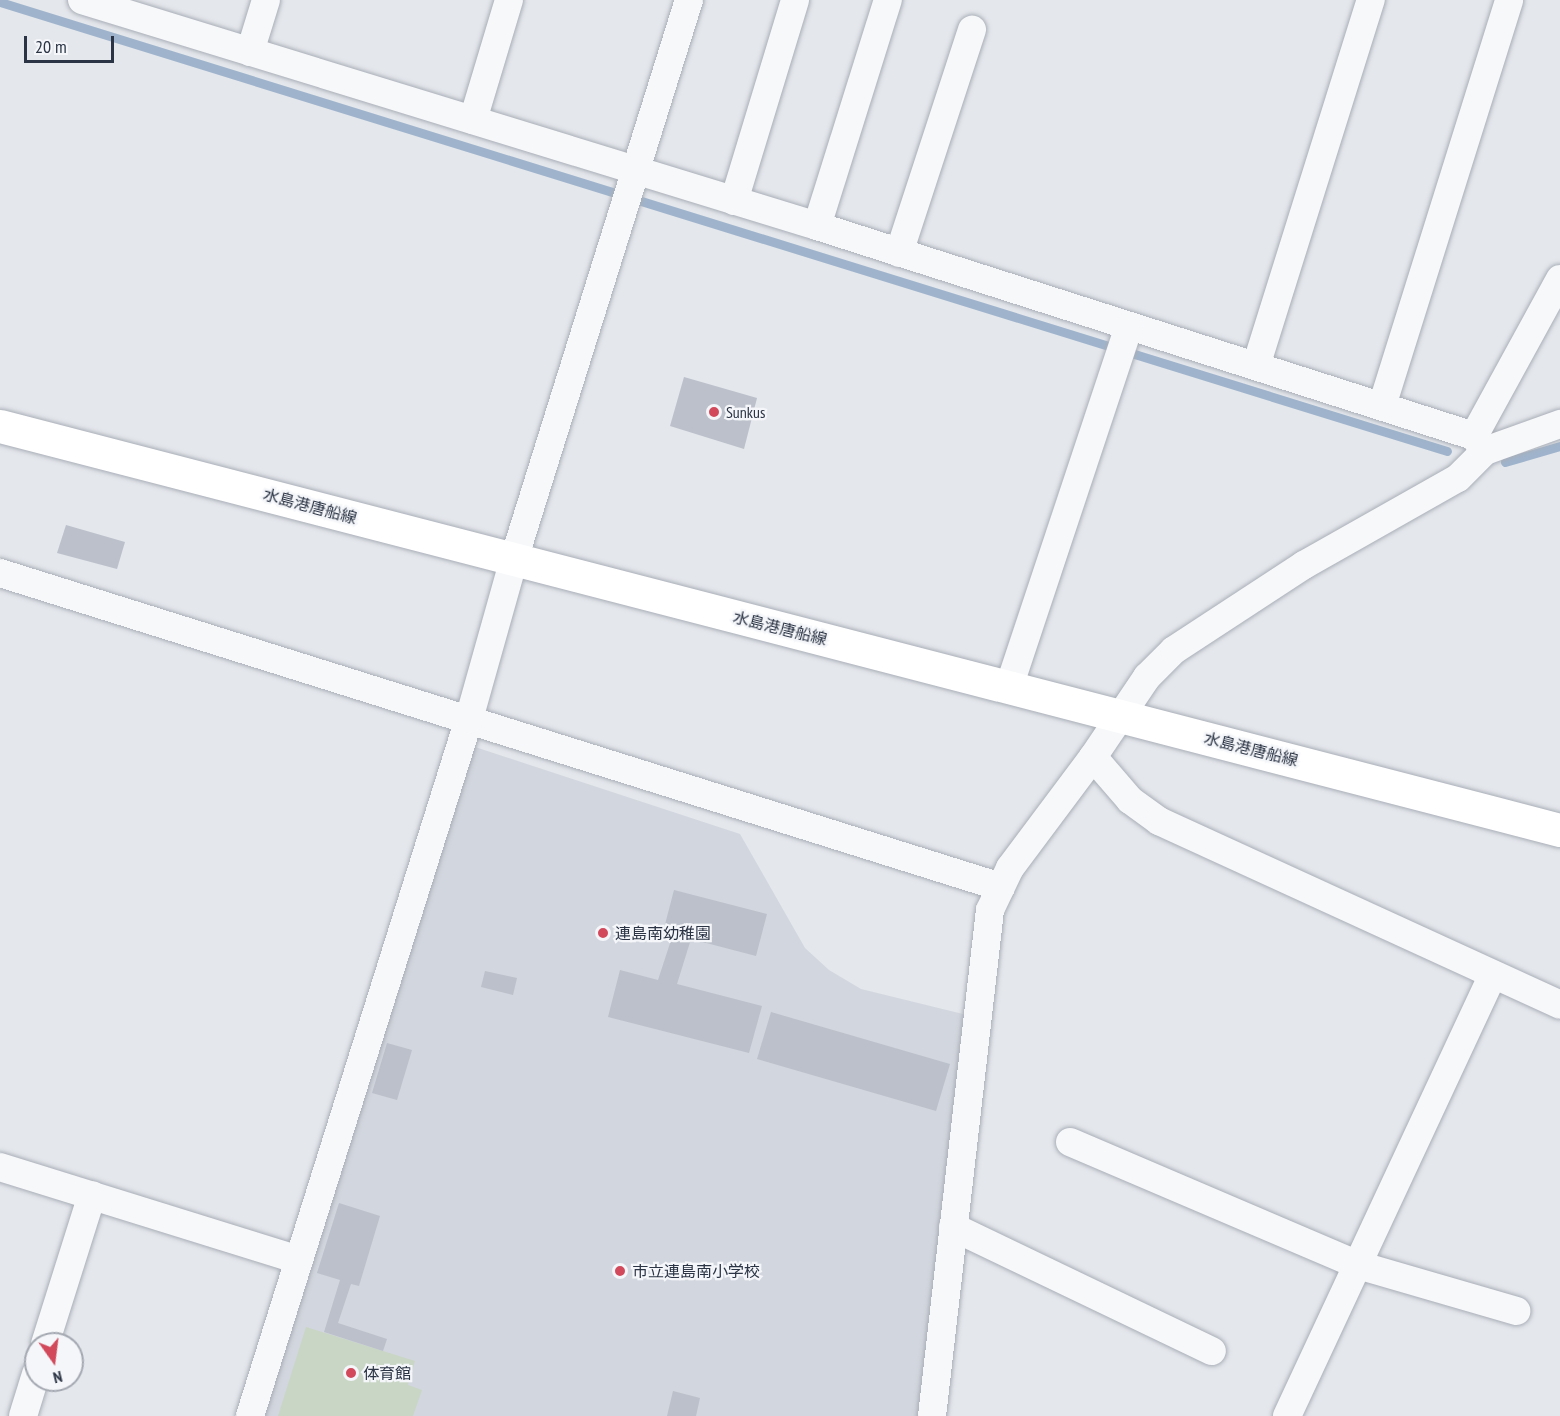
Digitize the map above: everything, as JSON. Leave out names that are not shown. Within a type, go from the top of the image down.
[{"type":"main road","name":"水島港唐船線","points":[[0,426],[1560,830]]},
{"type":"street","points":[[84,0],[473,120],[631,187],[734,201],[817,226],[899,253],[1124,342],[1256,366],[1382,406],[1480,443],[1560,424]]},
{"type":"street","points":[[250,52],[266,0]]},
{"type":"street","points":[[473,120],[508,0]]},
{"type":"street","points":[[250,1416],[469,718],[514,559],[689,0]]},
{"type":"street","points":[[734,201],[795,0]]},
{"type":"street","points":[[817,226],[888,0]]},
{"type":"street","points":[[1256,366],[1371,0]]},
{"type":"street","points":[[1382,406],[1509,0]]},
{"type":"street","points":[[899,253],[972,30]]},
{"type":"street","points":[[932,1416],[990,910],[1010,868],[1094,758],[1147,677],[1174,650],[1207,626],[1304,565],[1458,478],[1480,443],[1560,279]]},
{"type":"street","points":[[1009,687],[1124,342]]},
{"type":"street","points":[[0,573],[469,718],[1001,887]]},
{"type":"street","points":[[1094,758],[1130,800],[1159,821],[1560,1005]]},
{"type":"street","points":[[1287,1416],[1493,975]]},
{"type":"street","points":[[1071,1142],[1358,1265],[1516,1311]]},
{"type":"street","points":[[0,1167],[299,1260]]},
{"type":"street","points":[[49,1332],[92,1195]]},
{"type":"street","points":[[953,1227],[1212,1351]]},
{"type":"street","points":[[23,1416],[30,1392]]},
{"type":"shaded area","name":"市立連島南小学校","points":[[472,746],[740,834],[805,948],[829,970],[861,989],[967,1015],[921,1416],[257,1416]]},
{"type":"green space","name":"体育館","points":[[306,1327],[415,1361],[408,1385],[422,1390],[413,1416],[278,1416]]},
{"type":"building","name":"Sunkus","points":[[684,377],[757,398],[744,449],[670,426]]},
{"type":"building","points":[[66,525],[125,542],[117,569],[57,553]]},
{"type":"building","points":[[674,890],[767,914],[756,956],[691,939],[677,984],[762,1006],[749,1053],[608,1017],[620,970],[658,980],[673,934],[663,932]]},
{"type":"building","points":[[485,971],[517,978],[513,995],[481,987]]},
{"type":"building","points":[[771,1012],[950,1064],[936,1111],[757,1059]]},
{"type":"building","points":[[387,1043],[412,1050],[397,1100],[372,1093]]},
{"type":"building","points":[[339,1203],[380,1216],[359,1286],[351,1284],[338,1323],[387,1339],[383,1351],[324,1332],[340,1280],[317,1273]]},
{"type":"building","points":[[673,1391],[700,1398],[696,1416],[667,1416]]},
{"type":"waterway","points":[[0,2],[1447,451]]},
{"type":"waterway","points":[[1505,462],[1560,446]]},
{"type":"place","name":"Sunkus","points":[[714,412]]},
{"type":"place","name":"連島南幼稚園","points":[[603,933]]},
{"type":"place","name":"市立連島南小学校","points":[[620,1271]]},
{"type":"place","name":"体育館","points":[[351,1373]]}]
